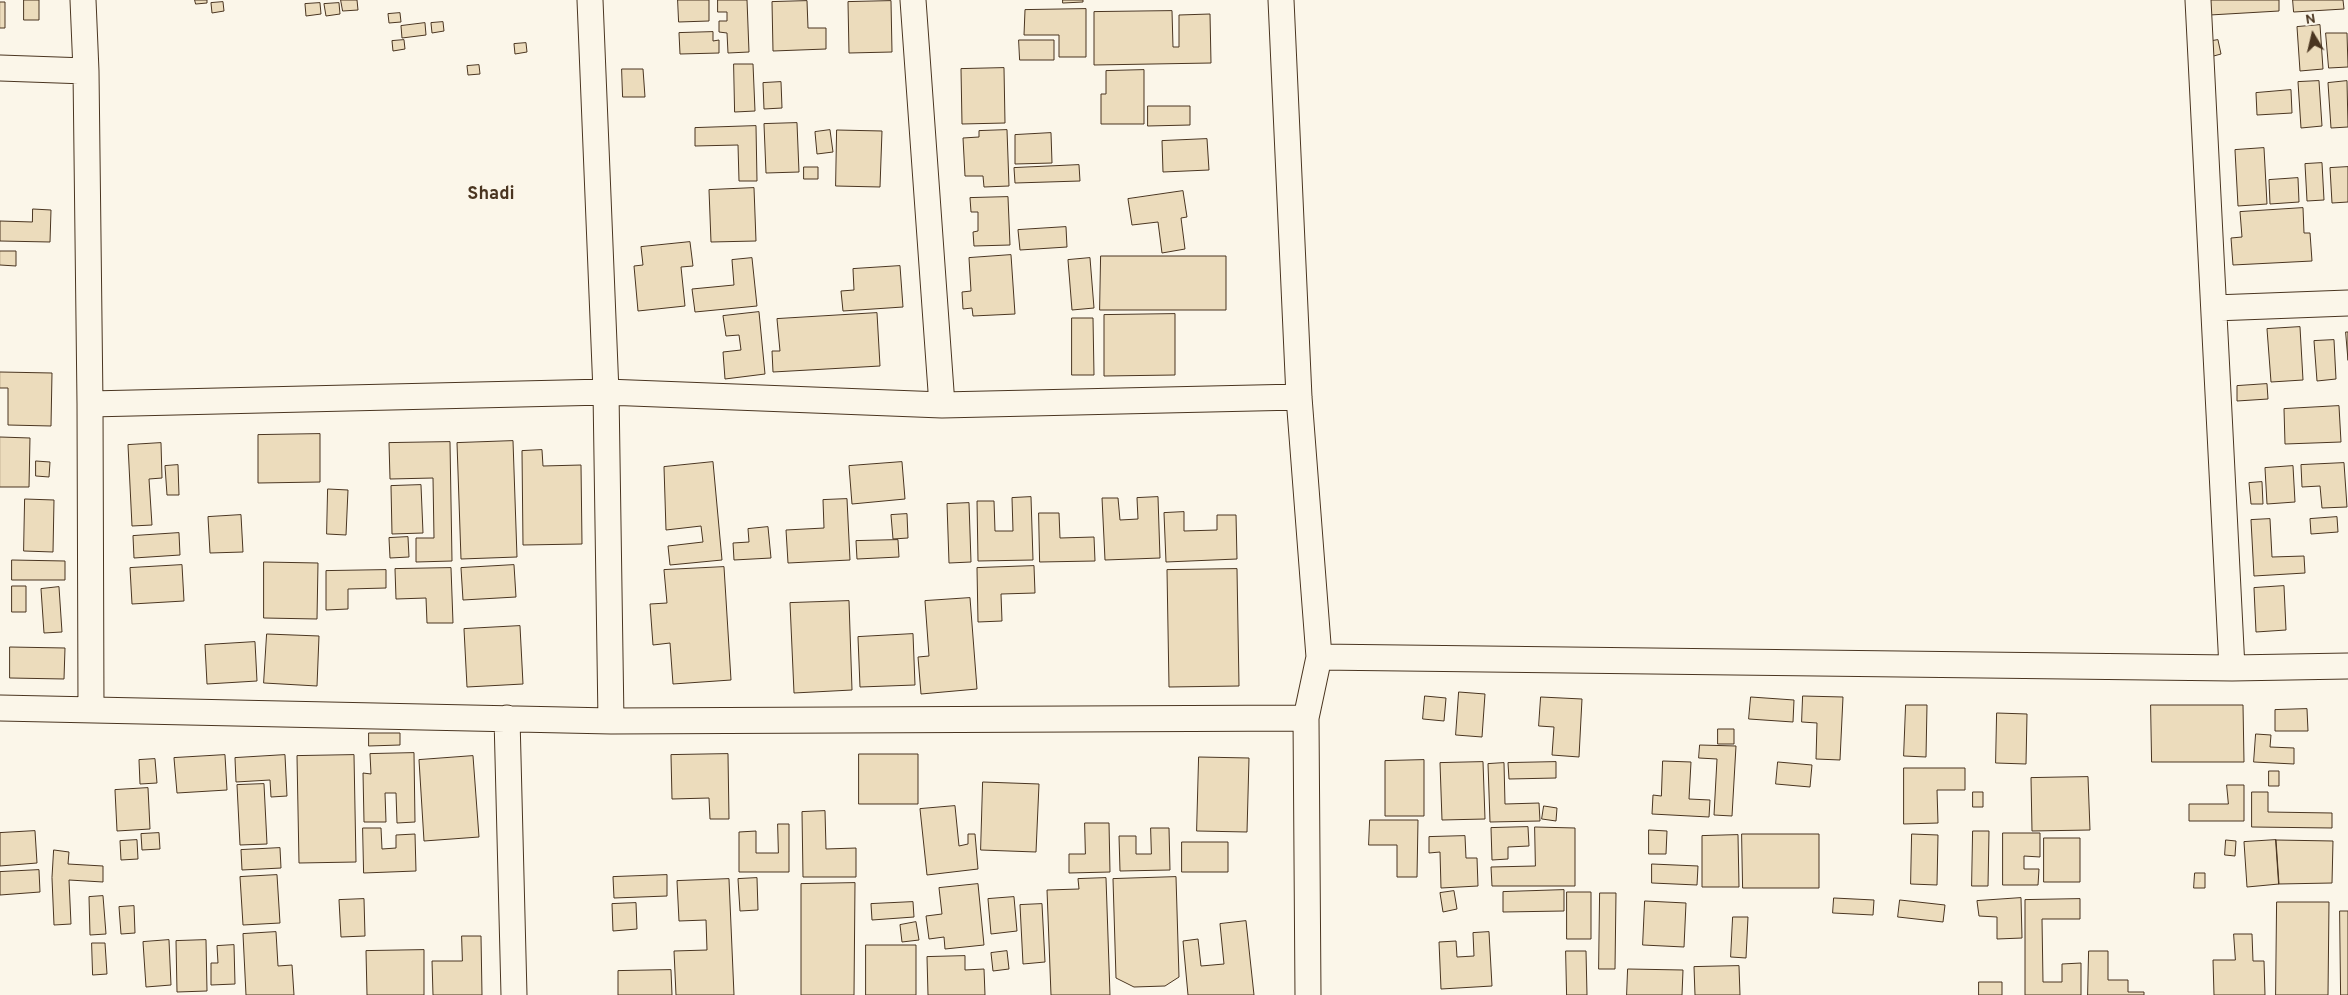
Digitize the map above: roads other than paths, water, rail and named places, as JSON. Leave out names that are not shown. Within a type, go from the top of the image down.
[{"type":"street","points":[[83,0],[86,71],[90,404],[91,710]]},
{"type":"street","points":[[590,0],[606,392],[611,721]]},
{"type":"street","points":[[913,0],[942,405]]},
{"type":"street","points":[[1281,0],[1299,397],[1319,657],[1306,718],[1308,995]]},
{"type":"street","points":[[2198,0],[2232,668]]},
{"type":"street","points":[[0,68],[86,71]]},
{"type":"street","points":[[2214,308],[2348,304]]},
{"type":"street","points":[[90,404],[606,392],[942,405],[1299,397]]},
{"type":"street","points":[[1319,657],[2232,668],[2348,666]]},
{"type":"street","points":[[0,708],[611,721],[1306,718]]},
{"type":"street","points":[[507,718],[514,995]]},
{"type":"district","name":"Shadi","points":[[491,195]]}]
